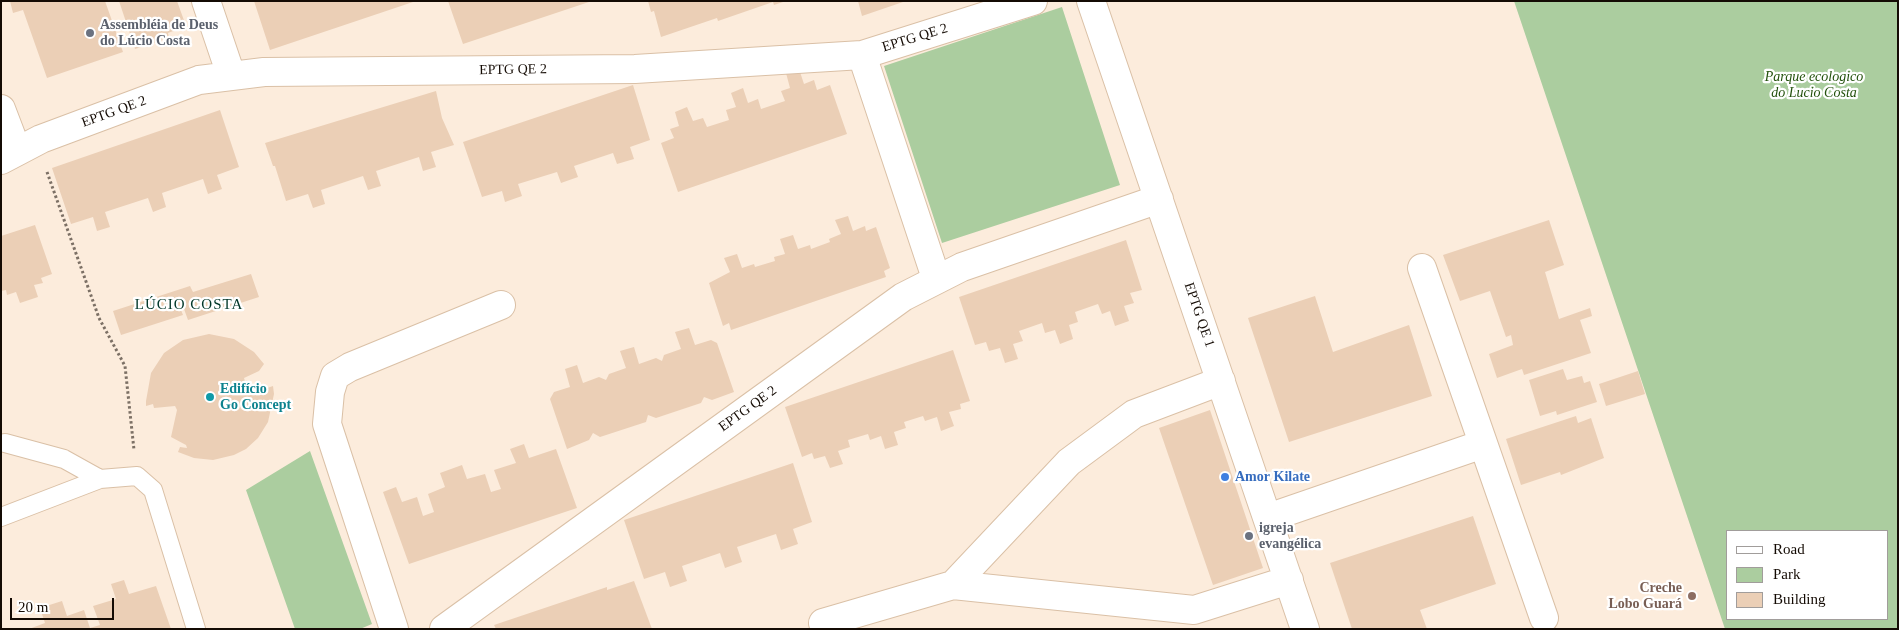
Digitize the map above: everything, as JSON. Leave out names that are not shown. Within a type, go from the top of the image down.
[{"type":"street","points":[[206,1],[231,76]]},
{"type":"street","name":"EPTG QE 2","points":[[18,151],[199,80],[264,72],[635,69],[862,55],[1033,1]]},
{"type":"street","name":"EPTG QE 1","points":[[1091,1],[1305,629]]},
{"type":"street","points":[[862,55],[936,278]]},
{"type":"street","points":[[1,109],[18,151]]},
{"type":"street","name":"EPTG QE 2","points":[[444,629],[903,297],[936,278],[962,267],[1159,199]]},
{"type":"street","points":[[1422,268],[1544,618]]},
{"type":"street","points":[[394,629],[327,424],[330,392],[335,376],[350,367],[501,305]]},
{"type":"street","points":[[953,585],[1069,462],[1134,414],[1221,380]]},
{"type":"street","points":[[1268,518],[1483,444]]},
{"type":"street","points":[[823,622],[953,585],[1194,610],[1288,580]]},
{"type":"lane","points":[[4,443],[64,459],[100,479]]},
{"type":"lane","points":[[1,517],[100,479],[137,476],[153,490],[196,629]]},
{"type":"path","points":[[18,151],[98,318],[125,366],[137,476]]},
{"type":"green space","name":"Parque ecologico do Lucio Costa","points":[[1514,1],[1898,1],[1898,629],[1725,629]]},
{"type":"green space","points":[[1062,7],[1120,185],[942,243],[884,66]]},
{"type":"green space","points":[[310,451],[372,624],[360,629],[295,629],[246,490]]},
{"type":"building","points":[[10,1],[105,1],[123,52],[47,78],[23,10],[13,13]]},
{"type":"building","points":[[119,1],[177,1],[186,26],[168,33],[169,38],[135,49]]},
{"type":"building","points":[[254,1],[413,1],[413,2],[270,50]]},
{"type":"building","points":[[448,1],[589,1],[589,2],[463,44]]},
{"type":"building","points":[[648,1],[783,2],[774,5],[773,2],[718,21],[717,18],[661,37],[654,11],[651,12]]},
{"type":"building","points":[[858,1],[903,1],[903,2],[862,16]]},
{"type":"building","points":[[799,69],[804,84],[814,80],[817,90],[830,85],[847,134],[678,192],[661,143],[674,138],[670,129],[679,126],[675,112],[687,107],[693,121],[703,118],[707,127],[729,120],[726,110],[736,107],[731,93],[743,88],[748,103],[758,99],[761,109],[785,101],[781,91],[790,88],[786,73]]},
{"type":"building","points":[[633,85],[650,140],[630,147],[634,159],[617,164],[613,153],[574,166],[578,177],[561,183],[557,172],[518,184],[522,196],[505,202],[502,191],[482,197],[463,142]]},
{"type":"building","points":[[436,91],[442,118],[454,145],[431,152],[436,167],[423,171],[419,157],[376,171],[381,186],[368,190],[363,176],[321,190],[325,204],[313,208],[308,194],[286,201],[275,166],[273,166],[265,143]]},
{"type":"building","points":[[220,110],[239,167],[217,175],[222,189],[208,194],[203,179],[162,193],[166,207],[153,212],[148,198],[105,212],[110,227],[97,231],[93,217],[71,224],[52,168]]},
{"type":"building","points":[[848,216],[853,231],[865,226],[866,231],[876,227],[890,268],[884,271],[886,277],[731,330],[729,323],[723,326],[709,283],[730,272],[724,258],[737,254],[742,268],[754,264],[755,267],[775,261],[774,257],[785,254],[780,239],[793,235],[798,249],[810,245],[811,249],[830,242],[829,239],[841,234],[835,220]]},
{"type":"building","points":[[1549,220],[1564,265],[1545,272],[1559,319],[1590,308],[1592,316],[1580,320],[1591,353],[1524,375],[1522,369],[1497,378],[1489,354],[1513,345],[1511,335],[1506,337],[1490,291],[1460,301],[1443,255]]},
{"type":"building","points":[[35,225],[52,274],[41,278],[43,283],[34,285],[38,297],[20,303],[16,292],[7,295],[6,290],[1,291],[1,236]]},
{"type":"building","points":[[1126,240],[1142,290],[1130,293],[1134,303],[1124,306],[1129,321],[1115,326],[1110,311],[1102,314],[1098,304],[1075,312],[1078,322],[1069,325],[1073,339],[1060,344],[1055,330],[1045,333],[1042,323],[1019,331],[1023,341],[1013,344],[1018,359],[1005,363],[1000,348],[989,351],[986,342],[975,345],[959,297]]},
{"type":"building","points":[[251,274],[259,297],[188,320],[184,309],[181,310],[183,315],[121,335],[113,311],[190,286],[193,292]]},
{"type":"building","points":[[1315,296],[1333,352],[1409,325],[1432,396],[1289,442],[1248,318]]},
{"type":"building","points":[[689,328],[695,345],[711,340],[717,343],[734,392],[712,400],[704,397],[701,403],[656,418],[648,415],[646,422],[600,437],[593,433],[589,440],[567,449],[550,399],[554,392],[570,387],[565,369],[577,365],[583,383],[599,377],[606,380],[609,374],[626,368],[620,351],[634,347],[639,364],[656,358],[662,361],[664,355],[681,349],[675,332]]},
{"type":"building","name":"Edifício Go Concept","points":[[209,334],[234,339],[254,352],[264,364],[259,371],[244,378],[249,394],[273,386],[274,394],[268,422],[258,438],[246,449],[234,455],[213,460],[194,458],[178,452],[180,447],[187,448],[186,445],[171,437],[177,410],[175,406],[154,408],[153,404],[146,406],[151,373],[164,353],[183,340]]},
{"type":"building","points":[[953,350],[970,401],[960,404],[961,409],[949,412],[954,426],[941,431],[937,417],[925,421],[923,416],[904,422],[906,428],[894,432],[898,445],[885,449],[881,436],[870,440],[868,434],[848,440],[850,447],[838,451],[843,464],[830,468],[825,456],[814,459],[812,453],[802,457],[785,407]]},
{"type":"building","points":[[1563,369],[1567,380],[1582,376],[1584,383],[1590,381],[1597,402],[1557,415],[1556,411],[1540,416],[1529,380]]},
{"type":"building","points":[[1638,371],[1645,394],[1606,406],[1599,384]]},
{"type":"building","points":[[1210,410],[1263,568],[1213,585],[1159,428]]},
{"type":"building","points":[[1576,416],[1578,423],[1591,418],[1604,458],[1561,475],[1560,472],[1521,485],[1506,439]]},
{"type":"building","points":[[524,444],[529,458],[556,449],[577,508],[409,564],[383,492],[396,487],[402,502],[417,497],[423,516],[434,512],[428,494],[445,487],[440,473],[462,465],[467,479],[485,474],[491,492],[501,489],[494,470],[516,463],[510,449]]},
{"type":"building","points":[[793,463],[812,522],[793,529],[798,544],[781,550],[776,534],[737,547],[742,562],[725,568],[720,553],[682,566],[687,581],[670,587],[665,572],[644,579],[624,520]]},
{"type":"building","points":[[1473,516],[1496,584],[1420,610],[1427,629],[1352,629],[1330,563]]},
{"type":"building","points":[[124,580],[129,594],[156,586],[171,629],[29,629],[45,623],[40,608],[62,601],[67,616],[84,610],[90,628],[100,625],[93,606],[116,599],[111,584]]},
{"type":"building","points":[[634,581],[652,629],[496,629],[494,625],[607,587],[607,590]]},
{"type":"place","name":"Assembléia de Deus do Lúcio Costa","points":[[90,33]]},
{"type":"place","name":"Edifício Go Concept","points":[[210,397]]},
{"type":"place","name":"Amor Kilate","points":[[1225,477]]},
{"type":"place","name":"igreja evangélica","points":[[1249,536]]},
{"type":"place","name":"Creche Lobo Guará","points":[[1692,596]]},
{"type":"district","name":"LÚCIO COSTA","points":[[189,305]]}]
